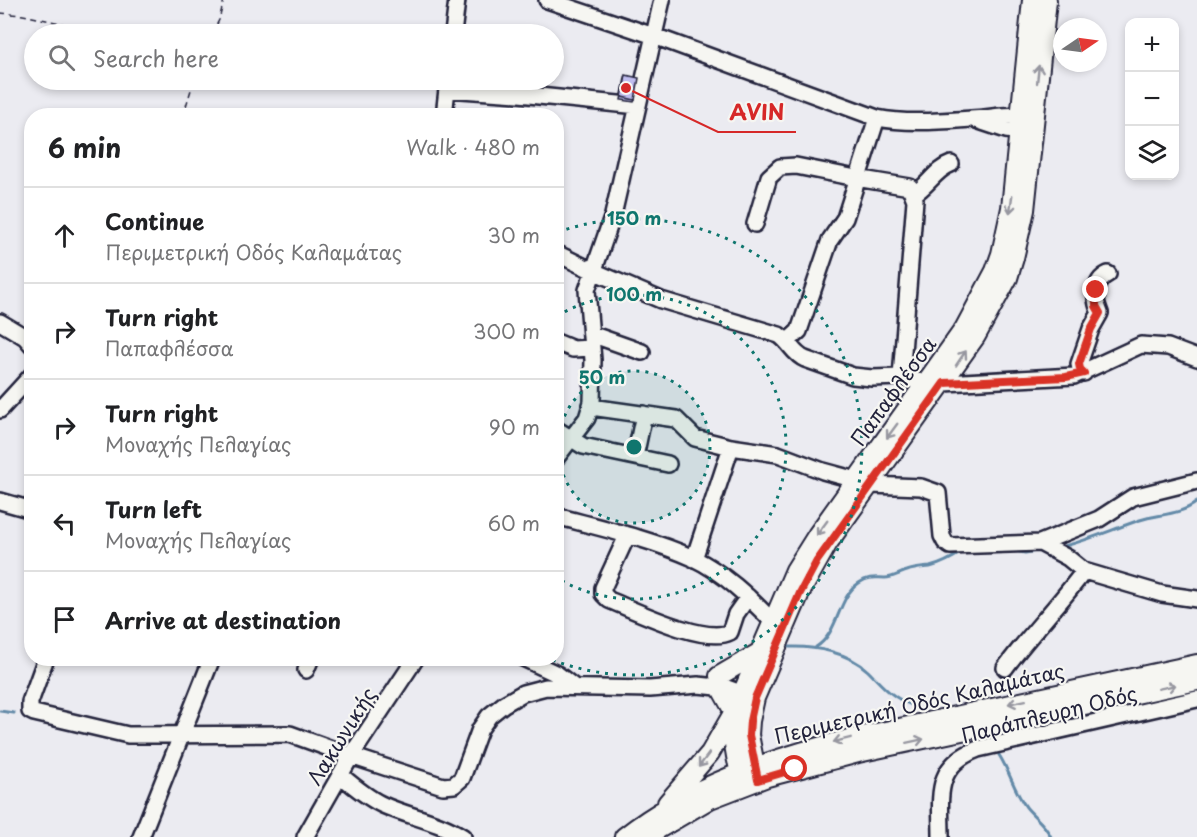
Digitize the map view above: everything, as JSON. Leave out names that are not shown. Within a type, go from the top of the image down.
[{"type":"main road","name":"Παπαφλέσσα","points":[[749,776],[751,690],[760,652],[787,587],[805,554],[944,383],[980,329],[1008,278],[1025,210],[1032,0]]},
{"type":"main road","name":"Παπαφλέσσα","points":[[749,776],[732,735],[734,711],[751,690],[807,578],[863,482],[926,383],[964,329],[1002,254],[1027,124],[1047,0]]},
{"type":"main road","points":[[624,837],[660,811],[710,753],[734,711],[719,681],[760,652]]},
{"type":"main road","name":"Περιμετρική Οδός Καλαμάτας","points":[[660,811],[749,776],[797,752],[909,725],[1197,664]]},
{"type":"main road","name":"Περιμετρική Οδός Καλαμάτας","points":[[749,776],[1197,681]]},
{"type":"main road","points":[[749,735],[768,753],[797,752]]},
{"type":"main road","points":[[645,837],[749,776]]},
{"type":"street","points":[[454,24],[457,0]]},
{"type":"street","points":[[547,0],[654,36],[877,118],[973,119],[1027,124]]},
{"type":"street","points":[[564,447],[586,418],[591,407],[593,384],[586,294],[613,215],[662,0]]},
{"type":"street","points":[[445,108],[447,90]]},
{"type":"street","points":[[493,90],[638,105]]},
{"type":"street","points":[[788,341],[799,331],[830,240],[845,219],[856,178],[877,118]]},
{"type":"street","points":[[914,194],[925,187],[943,168],[951,164]]},
{"type":"street","points":[[755,224],[770,177],[780,166],[796,165],[908,186],[914,194],[901,377]]},
{"type":"street","points":[[564,257],[661,300],[768,332],[788,341],[798,356],[853,376],[901,377],[926,383]]},
{"type":"street","points":[[1084,373],[1079,364],[1091,329],[1100,313],[1096,306],[1096,290],[1103,277],[1108,274]]},
{"type":"street","points":[[0,322],[24,336]]},
{"type":"street","points":[[564,345],[573,348],[591,341],[642,352]]},
{"type":"street","points":[[944,383],[1066,377],[1084,373],[1141,345],[1168,347],[1197,358]]},
{"type":"street","points":[[0,410],[24,384]]},
{"type":"street","points":[[591,407],[678,420],[693,438],[731,447],[778,454],[823,471],[863,482],[932,490],[938,494],[942,536],[950,546],[1040,543],[1099,519],[1133,497],[1197,481]]},
{"type":"street","points":[[635,457],[644,414]]},
{"type":"street","points":[[564,434],[583,446],[668,464]]},
{"type":"street","points":[[694,559],[731,447]]},
{"type":"street","points":[[1,503],[24,508]]},
{"type":"street","points":[[564,518],[671,549],[694,559],[748,597],[772,622]]},
{"type":"street","points":[[627,536],[603,588],[603,594],[609,600],[676,628],[721,635],[730,632],[736,614],[748,597]]},
{"type":"street","points":[[1040,543],[1068,558],[1084,571],[1162,594],[1197,599]]},
{"type":"street","points":[[1005,668],[1023,644],[1064,599],[1084,571]]},
{"type":"street","points":[[42,666],[30,702],[31,712],[128,735],[290,734],[443,786],[454,785],[462,778],[480,729],[489,716],[523,693],[546,687],[650,689],[719,681],[751,690]]},
{"type":"street","points":[[141,837],[179,736],[209,666]]},
{"type":"street","name":"Λακωνικής","points":[[305,837],[351,756],[411,666]]},
{"type":"street","points":[[540,666],[557,674],[574,687]]},
{"type":"street","name":"Παράπλευρη Οδός","points":[[941,837],[940,793],[954,762],[964,754],[1197,699]]},
{"type":"street","points":[[340,775],[371,799],[427,819],[463,837]]},
{"type":"path","points":[[217,24],[224,0]]},
{"type":"path","points":[[0,13],[23,15],[65,24]]},
{"type":"path","points":[[185,108],[191,90]]},
{"type":"building","points":[[626,75],[639,78],[635,100],[622,97]]},
{"type":"waterway","points":[[1060,547],[1140,520],[1177,512],[1197,502]]},
{"type":"waterway","points":[[1014,551],[1025,553],[1043,550]]},
{"type":"waterway","points":[[816,647],[824,641],[846,597],[859,583],[869,578],[888,578],[913,569],[934,566],[963,551]]},
{"type":"waterway","points":[[789,647],[820,649],[851,659],[860,664],[893,695],[912,705]]},
{"type":"waterway","points":[[0,711],[14,713]]},
{"type":"waterway","points":[[999,755],[1022,801],[1051,837]]},
{"type":"place","name":"AVIN","points":[[626,88]]},
{"type":"route","points":[[795,769],[758,780],[749,735],[750,721],[759,687],[800,593],[828,543],[944,383],[1066,377],[1084,373],[1079,364],[1091,329],[1100,313],[1095,301],[1096,290]]}]
